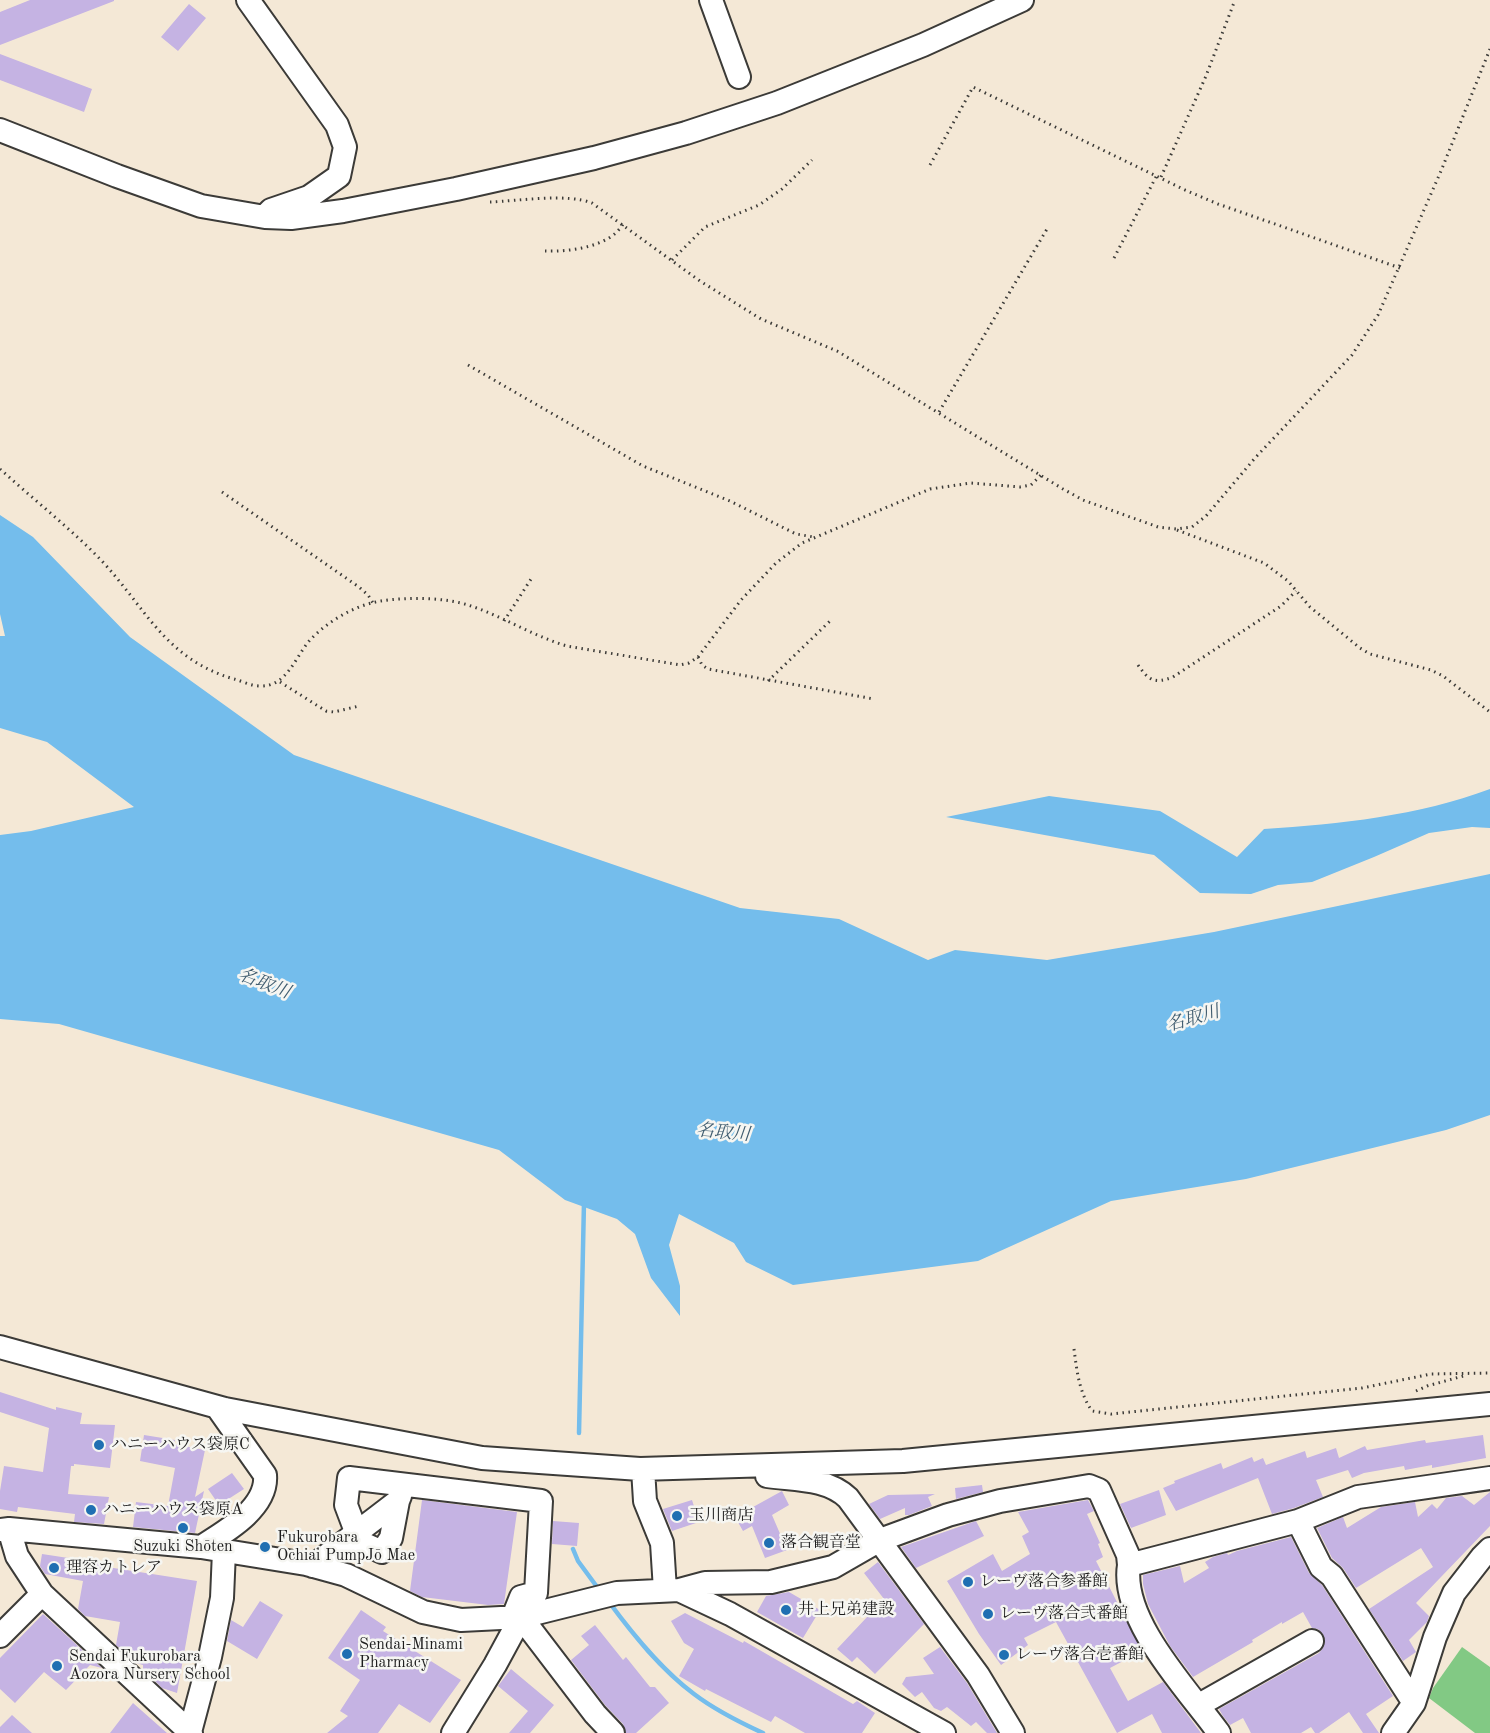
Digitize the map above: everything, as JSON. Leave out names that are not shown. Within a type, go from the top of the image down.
[{"type":"street","points":[[248,0],[337,125],[345,147],[339,176],[309,197],[271,210],[265,217]]},
{"type":"street","points":[[711,0],[739,77]]},
{"type":"street","points":[[0,130],[201,206],[265,217],[291,218],[343,211],[456,189],[594,158],[686,133],[798,95],[923,45],[1022,0]]},
{"type":"street","points":[[0,1347],[217,1407],[482,1458],[644,1468],[903,1461],[1490,1404]]},
{"type":"street","points":[[201,1547],[236,1525],[266,1486],[264,1476],[217,1407]]},
{"type":"street","points":[[745,1466],[763,1476],[826,1484],[840,1490],[880,1540],[978,1675],[1013,1733]]},
{"type":"street","points":[[644,1468],[645,1501],[662,1543],[672,1590]]},
{"type":"street","points":[[401,1493],[391,1538],[382,1552],[360,1542],[346,1505],[348,1478],[401,1493],[541,1501],[536,1593],[521,1597],[517,1617],[495,1665],[453,1733]]},
{"type":"street","points":[[1129,1565],[1298,1521],[1358,1497],[1490,1478]]},
{"type":"street","points":[[224,1551],[222,1598],[210,1657],[190,1733],[42,1594],[17,1557],[5,1530],[201,1547],[313,1566],[346,1575],[423,1612],[461,1620],[517,1617],[617,1593],[672,1590],[705,1583],[771,1582],[833,1567],[880,1540],[948,1515],[1000,1501],[1089,1486],[1099,1490],[1128,1556],[1127,1579],[1132,1602],[1167,1666],[1218,1733]]},
{"type":"street","points":[[313,1566],[356,1533],[401,1493]]},
{"type":"street","points":[[1298,1521],[1321,1567],[1332,1576],[1414,1703]]},
{"type":"street","points":[[1393,1733],[1414,1703],[1435,1637],[1454,1593],[1490,1549]]},
{"type":"street","points":[[672,1590],[730,1614],[944,1733]]},
{"type":"street","points":[[0,1636],[42,1594]]},
{"type":"street","points":[[517,1617],[613,1733]]},
{"type":"street","points":[[1199,1706],[1312,1641]]},
{"type":"path","points":[[1114,258],[1159,176],[1206,76],[1235,0]]},
{"type":"path","points":[[1176,530],[1192,527],[1206,516],[1255,458],[1352,355],[1378,315],[1400,268],[1490,49]]},
{"type":"path","points":[[930,165],[974,87],[1185,190],[1218,204],[1400,268]]},
{"type":"path","points":[[672,260],[705,227],[759,205],[782,189],[812,160]]},
{"type":"path","points":[[488,203],[581,199],[604,210],[700,281],[761,319],[837,351],[1083,500],[1158,527],[1176,530],[1264,564],[1288,581],[1310,607],[1334,628],[1370,654],[1431,670],[1443,676],[1490,712]]},
{"type":"path","points":[[545,251],[566,252],[590,246],[619,231],[623,224]]},
{"type":"path","points":[[939,412],[1047,229]]},
{"type":"path","points":[[468,365],[643,466],[730,501],[796,534],[815,537]]},
{"type":"path","points":[[0,469],[100,559],[147,618],[189,659],[204,668],[258,686],[280,682],[326,711],[334,712],[359,706]]},
{"type":"path","points":[[280,682],[309,641],[338,617],[373,603],[407,599],[455,602],[471,606],[549,641],[567,646],[680,664],[689,663],[698,657],[741,600],[764,576],[791,551],[815,537],[930,489],[971,483],[1020,487],[1031,485],[1041,475]]},
{"type":"path","points":[[222,492],[359,587],[373,603]]},
{"type":"path","points":[[504,621],[533,576]]},
{"type":"path","points":[[1138,665],[1146,677],[1154,680],[1161,681],[1173,676],[1281,606],[1296,591]]},
{"type":"path","points":[[768,681],[830,621]]},
{"type":"path","points":[[698,657],[702,665],[708,669],[874,699]]},
{"type":"path","points":[[1074,1349],[1081,1393],[1087,1404],[1092,1411],[1111,1414],[1362,1388],[1431,1374],[1490,1373]]},
{"type":"green space","points":[[1462,1647],[1490,1667],[1490,1733],[1475,1733],[1429,1698],[1433,1688]]},
{"type":"water","name":"名取川","points":[[0,515],[33,537],[130,637],[294,755],[740,908],[839,919],[928,960],[955,950],[1047,960],[1214,932],[1490,874],[1490,1115],[1446,1130],[1246,1179],[1111,1201],[978,1261],[793,1285],[746,1262],[734,1243],[679,1214],[669,1245],[680,1286],[680,1316],[651,1278],[635,1234],[617,1219],[565,1200],[499,1150],[59,1024],[0,1019],[0,835],[31,831],[134,807],[47,742],[0,728],[0,636],[5,636],[0,614]]},
{"type":"water","points":[[1490,789],[1490,828],[1472,827],[1429,833],[1312,882],[1278,885],[1251,894],[1200,893],[1154,855],[946,817],[1049,796],[1160,811],[1237,857],[1264,829],[1407,812]]},
{"type":"building","points":[[30,0],[114,1],[0,45],[0,12]]},
{"type":"building","points":[[189,4],[206,18],[178,51],[161,37]]},
{"type":"building","points":[[0,54],[92,89],[84,112],[0,80]]},
{"type":"building","points":[[0,1392],[56,1410],[56,1407],[82,1413],[80,1424],[115,1425],[110,1468],[74,1464],[71,1466],[68,1494],[109,1497],[104,1524],[74,1522],[75,1514],[18,1507],[17,1512],[0,1509],[4,1466],[43,1472],[49,1428],[0,1412]]},
{"type":"building","points":[[144,1435],[175,1440],[174,1444],[205,1450],[195,1497],[204,1491],[195,1533],[133,1527],[136,1502],[168,1506],[175,1468],[140,1461]]},
{"type":"building","points":[[1483,1435],[1486,1458],[1432,1468],[1432,1465],[1405,1470],[1404,1466],[1364,1473],[1352,1478],[1348,1470],[1316,1480],[1323,1497],[1272,1514],[1258,1478],[1176,1511],[1163,1488],[1175,1483],[1174,1481],[1221,1463],[1223,1469],[1252,1457],[1254,1462],[1263,1458],[1266,1465],[1305,1451],[1307,1458],[1336,1448],[1339,1458],[1365,1446],[1367,1450],[1425,1440],[1426,1443]]},
{"type":"building","points":[[232,1473],[244,1489],[219,1505],[208,1489]]},
{"type":"building","points":[[982,1485],[983,1492],[956,1499],[955,1488]]},
{"type":"building","points":[[1159,1490],[1166,1515],[1131,1528],[1120,1504]]},
{"type":"building","points":[[782,1491],[789,1505],[772,1515],[787,1550],[765,1558],[752,1526],[743,1531],[735,1517]]},
{"type":"building","points":[[1490,1492],[1490,1526],[1416,1603],[1429,1616],[1427,1622],[1409,1640],[1416,1652],[1403,1661],[1369,1609],[1433,1567],[1421,1548],[1356,1588],[1343,1568],[1332,1558],[1317,1528],[1343,1517],[1347,1528],[1381,1507],[1415,1502],[1418,1517],[1432,1504],[1437,1509],[1446,1498],[1462,1496],[1474,1505]]},
{"type":"building","points":[[935,1494],[928,1497],[932,1506],[909,1515],[905,1515],[905,1508],[880,1519],[869,1504],[888,1495]]},
{"type":"building","points":[[422,1500],[517,1512],[504,1604],[488,1605],[422,1597],[410,1591]]},
{"type":"building","points":[[692,1500],[699,1522],[672,1531],[663,1509]]},
{"type":"building","points":[[1088,1500],[1094,1511],[1087,1514],[1100,1543],[1098,1544],[1103,1557],[1096,1561],[1142,1651],[1110,1668],[1128,1701],[1163,1682],[1201,1733],[1162,1733],[1152,1714],[1117,1733],[1056,1622],[1024,1638],[1028,1645],[1001,1665],[947,1581],[993,1554],[1002,1571],[1030,1554],[1022,1536],[1029,1532],[1018,1512]]},
{"type":"building","points":[[553,1521],[579,1523],[577,1546],[552,1544]]},
{"type":"building","points":[[976,1521],[984,1536],[916,1568],[901,1547]]},
{"type":"building","points":[[1291,1537],[1309,1573],[1322,1585],[1393,1696],[1366,1714],[1379,1733],[1363,1733],[1349,1712],[1319,1733],[1315,1733],[1311,1727],[1301,1733],[1251,1733],[1243,1718],[1230,1725],[1223,1716],[1219,1709],[1319,1653],[1323,1648],[1325,1641],[1323,1634],[1318,1629],[1312,1628],[1303,1612],[1282,1624],[1282,1622],[1193,1677],[1170,1646],[1148,1604],[1143,1575],[1180,1566],[1184,1583],[1209,1568],[1205,1562],[1213,1557]]},
{"type":"building","points":[[42,1554],[197,1581],[177,1693],[162,1688],[143,1669],[143,1665],[136,1663],[116,1645],[120,1622],[85,1616],[78,1609],[83,1581],[45,1574],[40,1566]]},
{"type":"building","points":[[878,1562],[924,1624],[875,1674],[857,1657],[852,1662],[837,1649],[884,1599],[864,1573]]},
{"type":"building","points":[[789,1592],[820,1610],[803,1638],[757,1612],[766,1596]]},
{"type":"building","points":[[260,1601],[283,1615],[257,1659],[227,1641],[231,1620],[243,1627]]},
{"type":"building","points":[[361,1610],[386,1627],[383,1631],[461,1680],[430,1723],[399,1704],[378,1733],[327,1733],[348,1716],[340,1711],[360,1680],[328,1658]]},
{"type":"building","points":[[685,1613],[743,1643],[744,1641],[853,1704],[857,1701],[875,1713],[862,1733],[805,1733],[775,1716],[771,1722],[706,1689],[705,1691],[679,1676],[694,1649],[684,1643],[671,1621]]},
{"type":"building","points":[[43,1614],[102,1668],[90,1665],[66,1690],[44,1672],[15,1703],[0,1689],[0,1658]]},
{"type":"building","points":[[595,1625],[623,1660],[626,1657],[650,1687],[655,1687],[669,1703],[636,1733],[626,1733],[623,1724],[605,1705],[571,1660],[589,1645],[581,1636]]},
{"type":"building","points":[[940,1647],[967,1683],[997,1733],[987,1733],[976,1722],[971,1726],[947,1707],[941,1711],[934,1708],[922,1692],[915,1697],[902,1684],[906,1677],[934,1674],[923,1658]]},
{"type":"building","points":[[511,1669],[554,1705],[530,1733],[509,1733],[528,1711],[498,1686]]},
{"type":"building","points":[[133,1703],[167,1733],[110,1733]]},
{"type":"building","points":[[12,1715],[32,1733],[0,1733],[0,1727]]},
{"type":"waterway","points":[[579,1433],[584,1202]]},
{"type":"waterway","points":[[573,1549],[578,1561],[600,1591]]},
{"type":"waterway","points":[[609,1602],[648,1651],[670,1674],[702,1700],[763,1733]]},
{"type":"place","name":"ハニーハウス袋原C","points":[[99,1445]]},
{"type":"place","name":"ハニーハウス袋原A","points":[[91,1510]]},
{"type":"place","name":"玉川商店","points":[[677,1516]]},
{"type":"place","name":"Suzuki Shōten","points":[[183,1528]]},
{"type":"place","name":"落合観音堂","points":[[769,1543]]},
{"type":"place","name":"Fukurobara Ochiai PumpJō Mae","points":[[265,1547]]},
{"type":"place","name":"理容カトレア","points":[[54,1568]]},
{"type":"place","name":"レーヴ落合参番館","points":[[968,1582]]},
{"type":"place","name":"井上兄弟建設","points":[[786,1610]]},
{"type":"place","name":"レーヴ落合弐番館","points":[[988,1614]]},
{"type":"place","name":"Sendai-Minami Pharmacy","points":[[347,1654]]},
{"type":"place","name":"レーヴ落合壱番館","points":[[1004,1655]]},
{"type":"place","name":"Sendai Fukurobara Aozora Nursery School","points":[[57,1666]]}]
